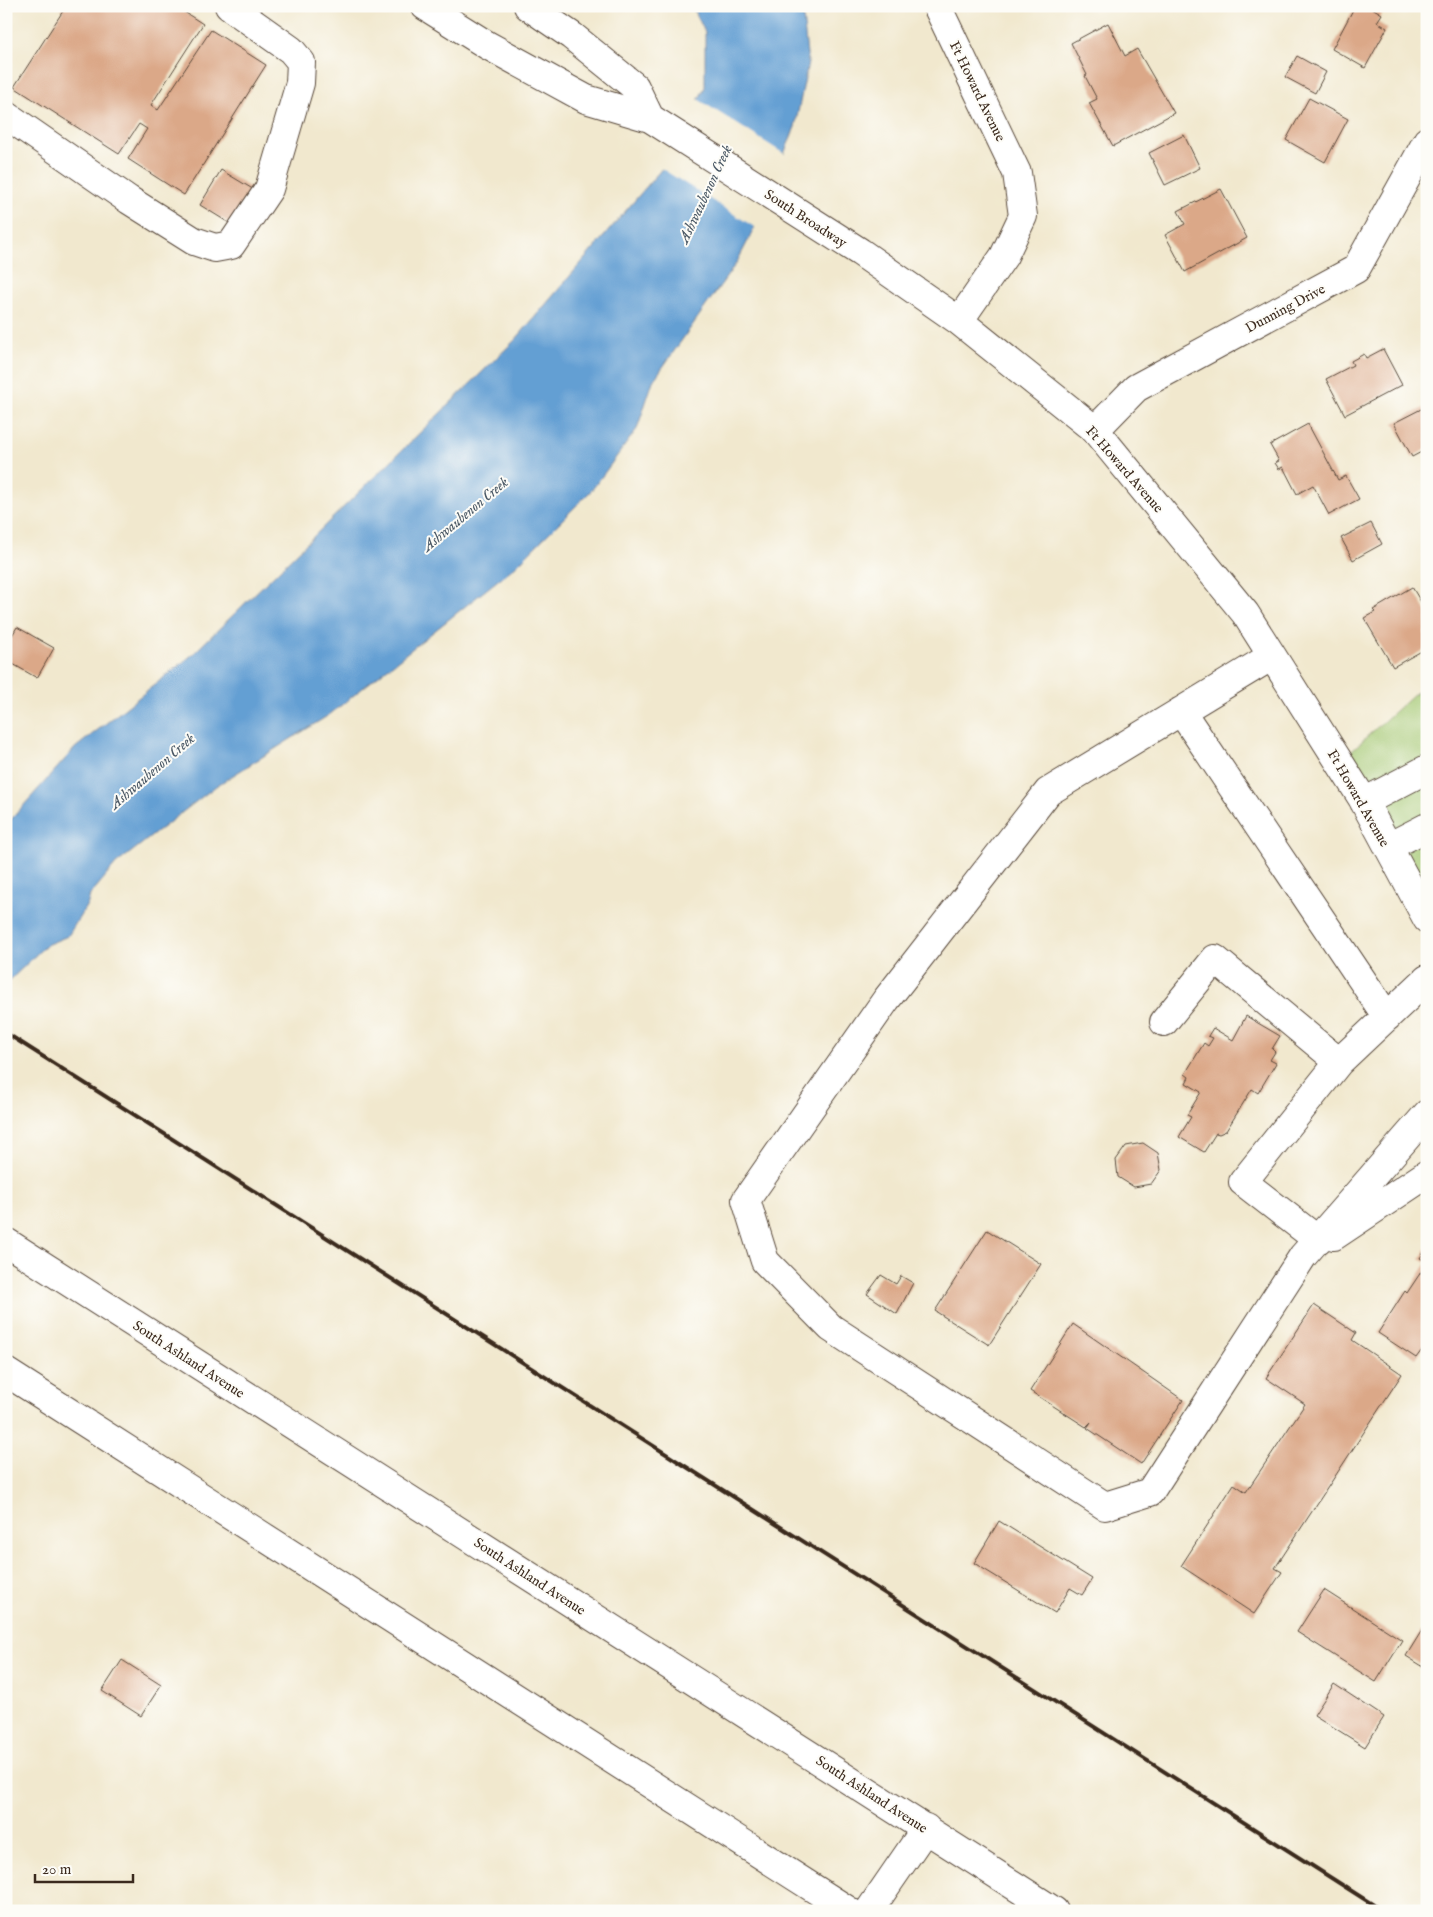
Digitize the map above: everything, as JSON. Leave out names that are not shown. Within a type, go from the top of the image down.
[{"type":"street","points":[[6,115],[129,200],[194,242],[215,248],[231,245],[269,189],[300,83],[301,62],[291,50],[229,6]]},
{"type":"street","name":"South Broadway","points":[[425,6],[487,45],[586,99],[650,118],[803,216],[959,321]]},
{"type":"street","points":[[528,6],[572,36],[635,88],[650,118]]},
{"type":"street","name":"Ft Howard Avenue","points":[[937,6],[1017,173],[1023,216],[1004,256],[959,321],[1095,430],[1245,613],[1364,802],[1427,919]]},
{"type":"street","name":"Dunning Drive","points":[[1095,430],[1136,388],[1356,269],[1427,141]]},
{"type":"street","points":[[1272,656],[1048,792],[886,1000],[746,1200],[765,1261],[830,1328],[1105,1506],[1150,1492],[1311,1248],[1427,1114]]},
{"type":"street","points":[[1181,711],[1386,1017]]},
{"type":"street","points":[[1364,802],[1427,769]]},
{"type":"street","points":[[1388,847],[1427,827]]},
{"type":"street","points":[[1164,1022],[1214,959],[1339,1062]]},
{"type":"street","points":[[1311,1248],[1242,1182],[1339,1062],[1427,979]]},
{"type":"street","points":[[1311,1248],[1427,1174]]},
{"type":"street","name":"South Ashland Avenue","points":[[6,1242],[1054,1911]]},
{"type":"street","points":[[6,1372],[849,1911]]},
{"type":"street","points":[[869,1911],[926,1828]]},
{"type":"green space","points":[[1427,682],[1427,919],[1339,762]]},
{"type":"water","name":"Ashwaubenon Creek","points":[[692,6],[802,6],[808,63],[795,127],[751,235],[737,262],[653,381],[637,429],[591,491],[517,565],[329,715],[216,786],[116,864],[90,895],[88,903],[68,936],[46,945],[6,984],[6,825],[75,748],[192,655],[516,339],[665,165],[705,87],[705,32]]},
{"type":"pier","points":[[696,98],[786,155],[756,228],[659,167]]},
{"type":"building","points":[[63,6],[175,6],[203,24],[151,105],[158,110],[211,30],[266,65],[184,195],[128,159],[147,129],[139,124],[119,154],[14,87],[63,11],[60,9]]},
{"type":"building","points":[[1355,6],[1369,6],[1382,14],[1377,22],[1387,28],[1365,68],[1332,49]]},
{"type":"building","points":[[1108,23],[1125,56],[1137,49],[1174,113],[1113,146],[1089,103],[1097,99],[1071,43]]},
{"type":"building","points":[[1297,56],[1326,72],[1315,93],[1285,77]]},
{"type":"building","points":[[1309,98],[1348,119],[1325,162],[1286,140]]},
{"type":"building","points":[[1184,135],[1200,168],[1165,185],[1149,153]]},
{"type":"building","points":[[221,170],[256,191],[234,226],[200,205]]},
{"type":"building","points":[[1221,189],[1247,238],[1185,272],[1165,235],[1185,224],[1178,211]]},
{"type":"building","points":[[1383,349],[1402,385],[1345,415],[1326,379],[1353,365],[1351,361],[1364,354],[1366,358]]},
{"type":"building","points":[[1427,406],[1427,449],[1412,457],[1394,423]]},
{"type":"building","points":[[1308,424],[1338,480],[1346,476],[1359,499],[1329,515],[1313,485],[1297,494],[1283,467],[1279,469],[1275,463],[1279,461],[1270,445]]},
{"type":"building","points":[[1371,523],[1382,544],[1353,560],[1341,538]]},
{"type":"building","points":[[1412,587],[1427,612],[1427,630],[1424,632],[1427,637],[1427,648],[1393,667],[1364,618],[1375,612],[1373,610]]},
{"type":"building","points":[[17,627],[54,648],[37,678],[6,660],[6,646]]},
{"type":"building","points":[[1246,1016],[1280,1036],[1272,1049],[1275,1052],[1270,1060],[1276,1063],[1258,1093],[1252,1089],[1226,1131],[1219,1134],[1216,1133],[1204,1152],[1179,1137],[1191,1117],[1187,1115],[1201,1092],[1186,1083],[1189,1077],[1185,1074],[1204,1043],[1208,1046],[1213,1038],[1208,1036],[1213,1028],[1233,1040]]},
{"type":"building","points":[[1143,1143],[1158,1153],[1161,1170],[1151,1184],[1134,1187],[1118,1177],[1116,1160],[1126,1146]]},
{"type":"building","points":[[987,1230],[1041,1264],[989,1345],[935,1311]]},
{"type":"building","points":[[1427,1248],[1427,1262],[1420,1258]]},
{"type":"building","points":[[1427,1263],[1427,1343],[1416,1358],[1378,1333],[1405,1291],[1407,1293]]},
{"type":"building","points":[[881,1275],[896,1284],[901,1276],[913,1283],[897,1314],[867,1294]]},
{"type":"building","points":[[1314,1305],[1356,1333],[1352,1340],[1402,1374],[1275,1568],[1282,1572],[1254,1614],[1181,1566],[1234,1484],[1246,1492],[1305,1404],[1266,1378]]},
{"type":"building","points":[[1073,1324],[1183,1400],[1141,1464],[1087,1428],[1091,1422],[1086,1427],[1030,1391]]},
{"type":"building","points":[[999,1521],[1092,1579],[1082,1595],[1070,1588],[1055,1613],[974,1563]]},
{"type":"building","points":[[1324,1590],[1402,1640],[1376,1682],[1297,1632]]},
{"type":"building","points":[[1427,1622],[1427,1669],[1406,1656]]},
{"type":"building","points":[[122,1660],[161,1685],[141,1716],[102,1691]]},
{"type":"building","points":[[1334,1684],[1384,1717],[1365,1747],[1314,1715]]},
{"type":"railway","points":[[6,1033],[1383,1911]]}]
